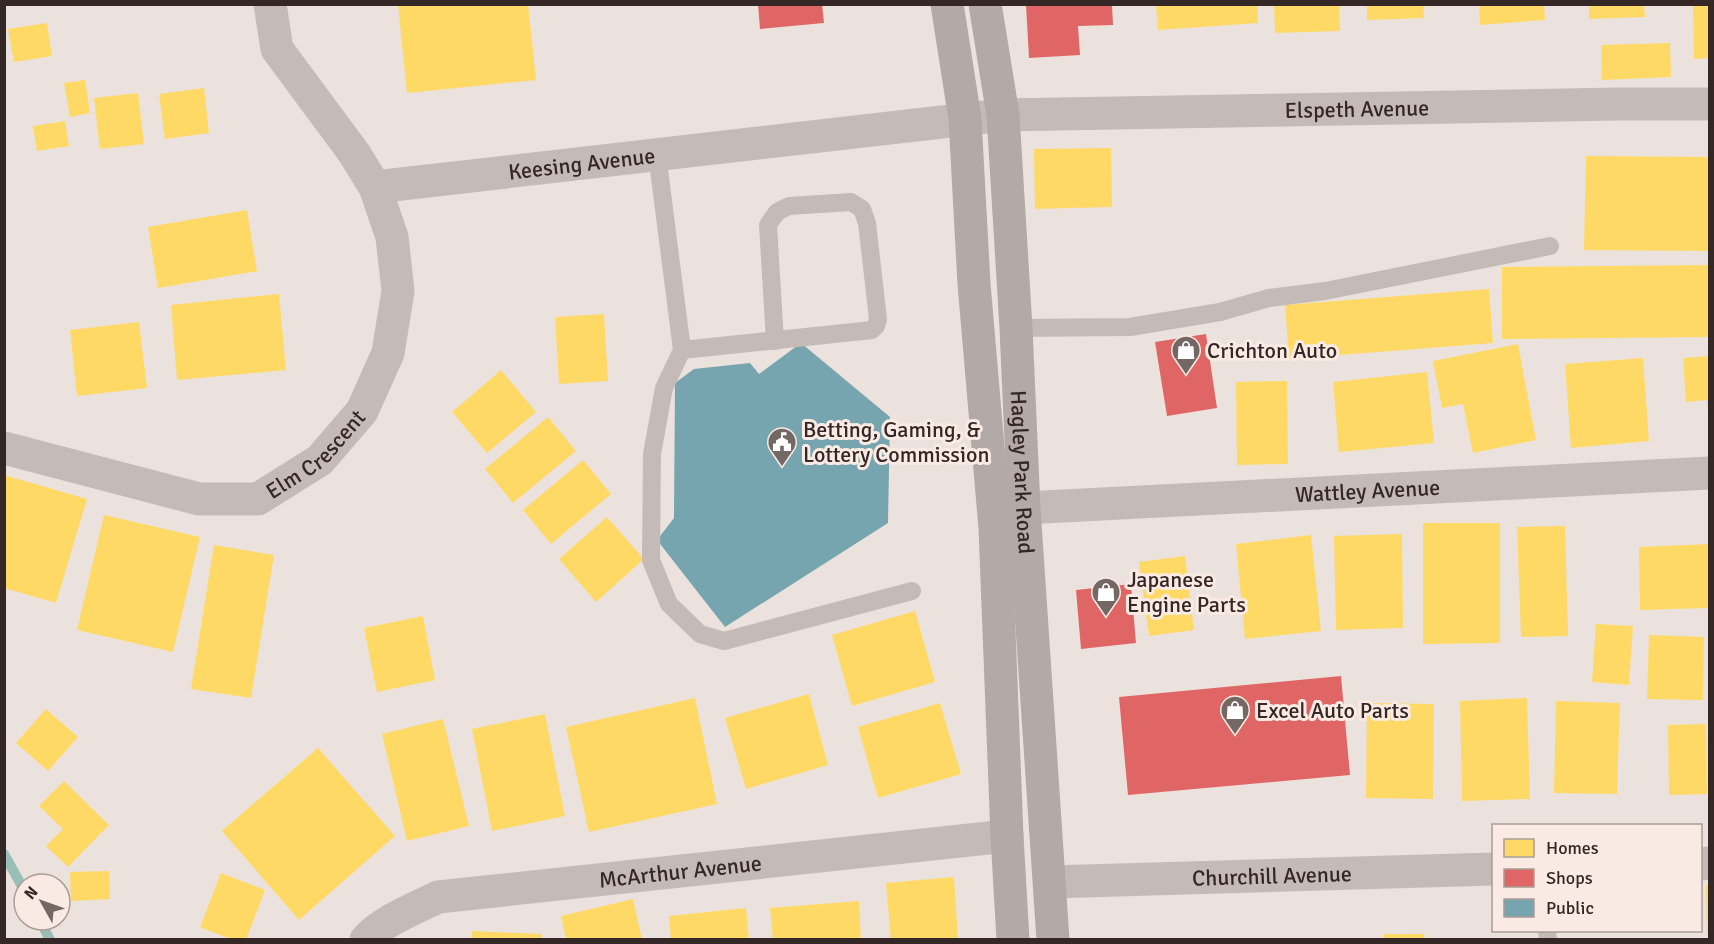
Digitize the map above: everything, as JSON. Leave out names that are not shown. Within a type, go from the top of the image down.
[{"type":"main road","name":"Hagley Park Road","points":[[947,4],[965,119],[974,284],[995,528],[1006,836],[1013,939]]},
{"type":"main road","name":"Hagley Park Road","points":[[985,4],[1003,115],[1024,508],[1053,939]]},
{"type":"street","points":[[270,4],[277,49],[354,153],[375,187]]},
{"type":"street","name":"Elspeth Avenue","points":[[1003,115],[1710,104]]},
{"type":"street","name":"Keesing Avenue","points":[[375,187],[1003,115]]},
{"type":"street","name":"Elm Crescent","points":[[4,448],[199,500],[258,499],[320,460],[362,411],[388,353],[398,291],[392,237],[375,187]]},
{"type":"street","name":"Wattley Avenue","points":[[1024,508],[1710,473]]},
{"type":"street","name":"McArthur Avenue","points":[[366,939],[400,916],[438,897],[1006,836]]},
{"type":"street","name":"Churchill Avenue","points":[[1050,882],[1492,869]]},
{"type":"lane","points":[[657,154],[682,350],[664,388],[652,454],[651,560],[669,604],[700,634],[724,641],[912,591]]},
{"type":"lane","points":[[682,350],[776,341],[872,330],[878,319],[867,223],[862,209],[851,202],[789,206],[777,212],[768,225],[776,341]]},
{"type":"lane","points":[[1016,328],[1130,327],[1220,312],[1269,298],[1325,291],[1550,246]]},
{"type":"building: Homes","points":[[398,4],[528,4],[536,80],[407,93]]},
{"type":"building: Homes","points":[[1156,4],[1257,4],[1258,23],[1158,30]]},
{"type":"building: Homes","points":[[1274,4],[1339,4],[1340,31],[1275,33]]},
{"type":"building: Homes","points":[[1367,4],[1423,4],[1424,18],[1367,20]]},
{"type":"building: Homes","points":[[1479,4],[1544,4],[1545,20],[1480,25]]},
{"type":"building: Homes","points":[[1589,4],[1644,4],[1645,17],[1589,19]]},
{"type":"building: Homes","points":[[1710,5],[1710,58],[1694,59],[1693,6]]},
{"type":"building: Homes","points":[[47,23],[52,56],[14,62],[8,29]]},
{"type":"building: Homes","points":[[1670,43],[1671,77],[1602,80],[1601,45]]},
{"type":"building: Homes","points":[[85,80],[90,113],[70,117],[64,83]]},
{"type":"building: Homes","points":[[204,88],[209,133],[165,139],[159,94]]},
{"type":"building: Homes","points":[[138,93],[144,144],[100,149],[94,98]]},
{"type":"building: Homes","points":[[65,121],[69,146],[37,151],[33,126]]},
{"type":"building: Homes","points":[[1111,148],[1112,207],[1035,209],[1034,149]]},
{"type":"building: Homes","points":[[1586,156],[1710,157],[1710,251],[1584,250]]},
{"type":"building: Homes","points":[[247,210],[257,271],[158,288],[148,227]]},
{"type":"building: Homes","points":[[1710,265],[1710,337],[1502,339],[1502,267]]},
{"type":"building: Homes","points":[[1489,289],[1493,343],[1289,359],[1285,305]]},
{"type":"building: Homes","points":[[279,294],[286,370],[177,380],[171,305]]},
{"type":"building: Homes","points":[[604,314],[608,381],[559,384],[555,317]]},
{"type":"building: Homes","points":[[139,322],[147,388],[77,396],[70,330]]},
{"type":"building: Homes","points":[[1518,344],[1536,440],[1473,453],[1463,404],[1442,408],[1433,361]]},
{"type":"building: Homes","points":[[1710,356],[1710,414],[1708,414],[1707,400],[1686,402],[1683,358]]},
{"type":"building: Homes","points":[[1643,358],[1649,441],[1571,448],[1565,364]]},
{"type":"building: Homes","points":[[501,370],[536,412],[487,453],[452,412]]},
{"type":"building: Homes","points":[[1427,372],[1434,443],[1339,452],[1333,382]]},
{"type":"building: Homes","points":[[1287,381],[1288,464],[1237,465],[1236,382]]},
{"type":"building: Homes","points":[[548,417],[576,451],[513,503],[485,469]]},
{"type":"building: Homes","points":[[583,460],[611,494],[551,544],[523,510]]},
{"type":"building: Homes","points":[[4,475],[87,499],[56,603],[4,588]]},
{"type":"building: Homes","points":[[104,515],[200,537],[173,652],[77,630]]},
{"type":"building: Homes","points":[[607,517],[644,559],[596,602],[559,559]]},
{"type":"building: Homes","points":[[1423,523],[1500,523],[1500,643],[1423,644]]},
{"type":"building: Homes","points":[[1565,526],[1568,636],[1521,637],[1517,527]]},
{"type":"building: Homes","points":[[1402,534],[1403,628],[1336,630],[1334,536]]},
{"type":"building: Homes","points":[[1311,535],[1321,631],[1245,639],[1236,544]]},
{"type":"building: Homes","points":[[1710,544],[1710,608],[1640,610],[1639,547]]},
{"type":"building: Homes","points":[[214,545],[274,555],[251,698],[191,689]]},
{"type":"building: Homes","points":[[1185,556],[1194,630],[1149,636],[1139,562]]},
{"type":"building: Homes","points":[[915,611],[935,682],[852,706],[832,635]]},
{"type":"building: Homes","points":[[423,616],[435,680],[377,692],[364,628]]},
{"type":"building: Homes","points":[[1596,624],[1633,626],[1629,685],[1592,682]]},
{"type":"building: Homes","points":[[1649,635],[1704,637],[1703,700],[1647,699]]},
{"type":"building: Homes","points":[[809,694],[828,765],[746,789],[725,718]]},
{"type":"building: Homes","points":[[695,698],[717,804],[589,832],[566,727]]},
{"type":"building: Homes","points":[[1527,698],[1530,799],[1462,801],[1460,701]]},
{"type":"building: Homes","points":[[1556,701],[1620,703],[1617,794],[1554,793]]},
{"type":"building: Homes","points":[[940,703],[961,774],[878,798],[858,727]]},
{"type":"building: Homes","points":[[1367,703],[1434,704],[1433,799],[1366,798]]},
{"type":"building: Homes","points":[[46,709],[78,737],[48,771],[16,743]]},
{"type":"building: Homes","points":[[545,714],[565,816],[492,831],[472,729]]},
{"type":"building: Homes","points":[[443,719],[469,826],[407,841],[382,734]]},
{"type":"building: Homes","points":[[1706,724],[1707,794],[1669,795],[1668,725]]},
{"type":"building: Homes","points":[[318,748],[395,836],[299,920],[222,831]]},
{"type":"building: Homes","points":[[64,781],[109,825],[68,867],[46,846],[63,829],[39,806]]},
{"type":"building: Homes","points":[[109,871],[110,899],[72,901],[72,872],[70,872]]},
{"type":"building: Homes","points":[[221,873],[265,890],[246,940],[233,940],[200,927]]},
{"type":"building: Homes","points":[[954,877],[958,940],[891,940],[886,883]]},
{"type":"building: Homes","points":[[1706,885],[1710,885],[1710,934],[1707,934]]},
{"type":"building: Homes","points":[[633,899],[642,940],[566,940],[561,916]]},
{"type":"building: Homes","points":[[859,901],[861,940],[773,940],[770,908]]},
{"type":"building: Homes","points":[[746,908],[749,940],[671,940],[669,916]]},
{"type":"building: Homes","points":[[472,931],[542,934],[542,940],[471,940]]},
{"type":"building: Homes","points":[[1383,934],[1424,934],[1424,940],[1384,940]]},
{"type":"building: Shops","points":[[758,4],[822,4],[824,23],[760,29]]},
{"type":"building: Shops","points":[[1026,5],[1112,5],[1113,25],[1078,26],[1080,55],[1029,58]]},
{"type":"building: Shops","name":"Crichton Auto","points":[[1206,334],[1217,408],[1167,416],[1155,342]]},
{"type":"building: Shops","name":"Japanese Engine Parts","points":[[1131,584],[1136,643],[1081,649],[1076,590]]},
{"type":"building: Shops","name":"Excel Auto Parts","points":[[1341,676],[1350,775],[1128,795],[1119,697]]},
{"type":"building: Public","name":"Betting, Gaming, & Lottery Commission","points":[[801,343],[890,417],[888,523],[725,627],[657,540],[674,518],[675,383],[694,369],[750,363],[759,374]]},
{"type":"waterway","points":[[4,854],[14,872]]},
{"type":"waterway","points":[[46,932],[50,940]]},
{"type":"place","name":"Crichton Auto","points":[[1186,376]]},
{"type":"place","name":"Betting, Gaming, & Lottery Commission","points":[[782,468]]},
{"type":"place","name":"Japanese Engine Parts","points":[[1106,618]]},
{"type":"place","name":"Excel Auto Parts","points":[[1235,736]]}]
